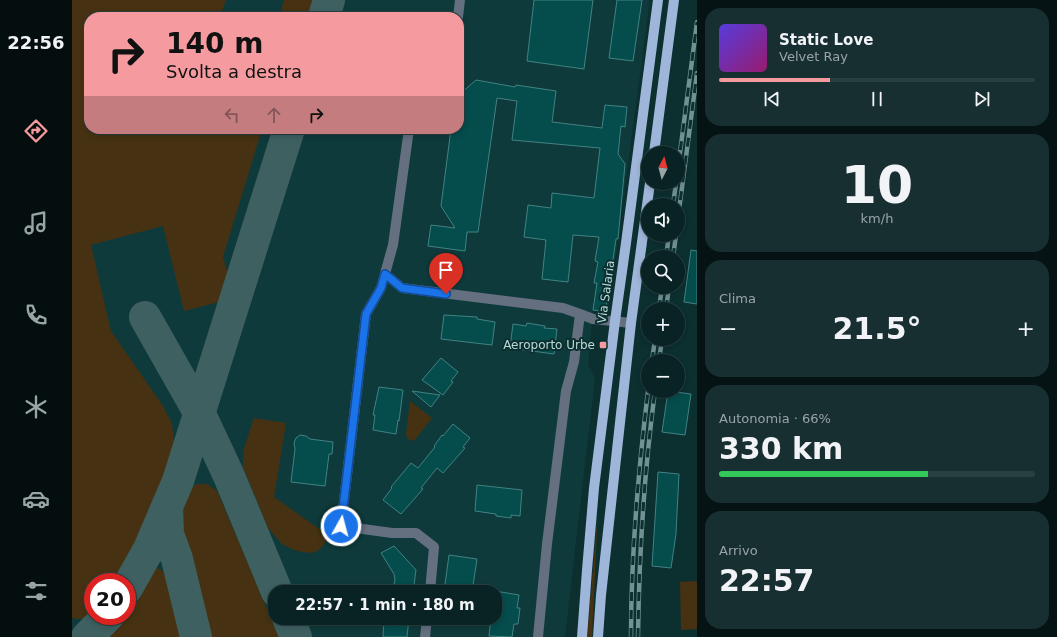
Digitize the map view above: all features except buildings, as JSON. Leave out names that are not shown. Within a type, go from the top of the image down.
[{"type":"main road","name":"Via Salaria","points":[[582,637],[586,570],[594,488],[658,0]]},
{"type":"main road","points":[[655,146],[674,0]]},
{"type":"main road","points":[[598,637],[601,595],[631,323],[649,190]]},
{"type":"street","points":[[459,12],[460,0]]},
{"type":"street","points":[[408,134],[393,245],[381,288],[366,314],[341,526],[392,533],[416,533],[434,547],[431,585]]},
{"type":"street","points":[[385,274],[402,288],[563,308],[593,319],[631,323]]},
{"type":"street","points":[[538,637],[547,544],[566,391],[574,362],[580,314]]},
{"type":"street","points":[[425,637],[426,625]]},
{"type":"shaded area","points":[[72,0],[650,0],[609,304],[602,311],[593,311],[588,365],[595,378],[565,637],[72,637]]},
{"type":"shaded area","points":[[72,0],[226,0],[222,12],[84,12],[84,134],[260,134],[223,257],[230,280],[219,302],[184,311],[163,226],[91,245],[111,331],[163,406],[172,424],[175,449],[161,498],[127,566],[122,573],[84,573],[84,618],[72,618]]},
{"type":"shaded area","points":[[284,0],[316,0],[312,12],[280,12]]},
{"type":"shaded area","points":[[410,401],[432,418],[414,441],[408,439],[406,435]]},
{"type":"shaded area","points":[[254,418],[286,423],[274,497],[329,536],[323,546],[317,551],[312,553],[294,550],[282,544],[268,528],[243,467],[243,451]]},
{"type":"shaded area","points":[[196,484],[207,484],[217,491],[268,611],[268,625],[274,625],[279,637],[208,637],[177,514],[184,496]]},
{"type":"shaded area","points":[[598,512],[592,637],[587,637]]},
{"type":"shaded area","points":[[156,568],[162,570],[168,578],[183,637],[105,637],[113,625],[136,625],[136,589],[146,573]]},
{"type":"shaded area","points":[[697,581],[697,629],[681,630],[680,582]]},
{"type":"taxiway","points":[[325,12],[329,0]]},
{"type":"taxiway","points":[[135,573],[149,549],[178,481],[287,134]]},
{"type":"taxiway","points":[[145,317],[200,414],[229,476],[274,585]]},
{"type":"taxiway","points":[[167,508],[168,534],[177,559],[196,637]]},
{"type":"taxiway","points":[[87,637],[99,625]]},
{"type":"taxiway","points":[[291,625],[296,637]]},
{"type":"railway","points":[[681,146],[697,22]]},
{"type":"railway","points":[[681,198],[697,73]]},
{"type":"railway","points":[[674,198],[675,190]]},
{"type":"railway","points":[[667,250],[668,242]]},
{"type":"railway","points":[[674,250],[675,242]]},
{"type":"railway","points":[[660,302],[661,294]]},
{"type":"railway","points":[[667,302],[668,294]]},
{"type":"railway","points":[[653,354],[654,346]]},
{"type":"railway","points":[[660,354],[661,346]]},
{"type":"railway","points":[[631,637],[632,576],[636,514],[647,398]]},
{"type":"railway","points":[[638,637],[643,514],[654,398]]},
{"type":"place","name":"Aeroporto Urbe","points":[[603,345]]},
{"type":"route","points":[[341,526],[366,314],[381,288],[385,274],[402,288],[446,294]]}]
